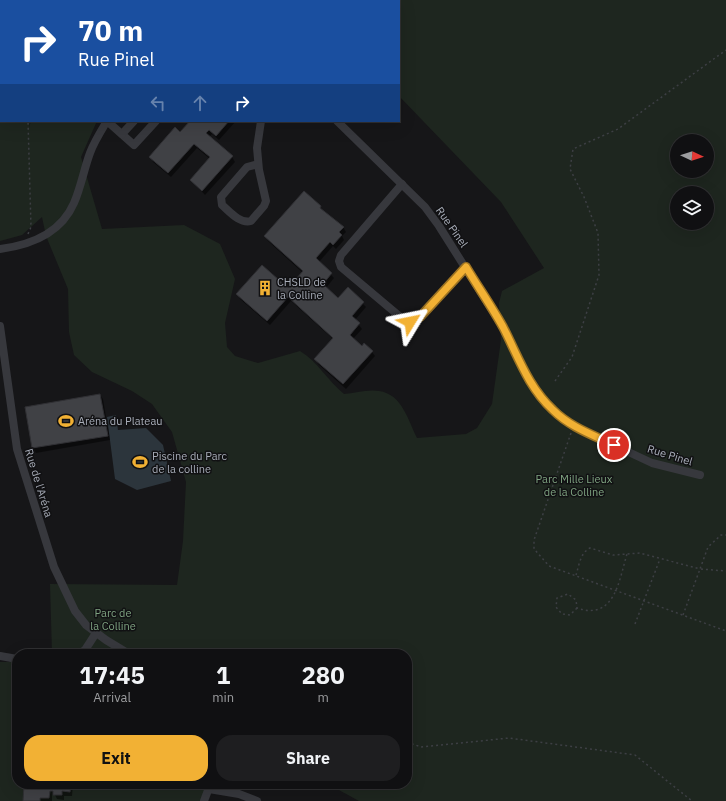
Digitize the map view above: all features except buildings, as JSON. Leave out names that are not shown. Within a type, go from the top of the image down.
[{"type":"street","points":[[0,249],[22,245],[46,236],[58,225],[70,209],[90,152],[106,122]]},
{"type":"street","points":[[108,122],[134,145],[155,122]]},
{"type":"street","points":[[122,134],[133,122]]},
{"type":"street","points":[[258,164],[247,167],[221,197],[222,205],[240,220],[245,222],[251,221],[264,206],[266,201],[258,164],[257,148],[261,122]]},
{"type":"street","name":"Rue Pinel","points":[[338,122],[402,184],[432,216],[466,267],[502,326],[523,369],[539,396],[554,411],[573,426],[652,463],[700,475]]},
{"type":"street","points":[[402,184],[341,255],[339,261],[341,267],[404,320],[410,322],[420,317],[466,267]]},
{"type":"street","name":"Rue de l'Aréna","points":[[0,326],[17,449],[22,470],[54,567],[75,611],[86,625],[121,649]]},
{"type":"street","points":[[86,649],[96,633]]},
{"type":"street","points":[[0,656],[12,657]]},
{"type":"street","points":[[204,801],[208,789]]},
{"type":"street","points":[[218,789],[239,794],[258,801]]},
{"type":"path","points":[[555,381],[572,358],[599,275],[598,233],[584,197],[570,169],[573,148],[618,129],[726,50]]},
{"type":"path","points":[[22,245],[31,228],[28,122]]},
{"type":"path","points":[[573,426],[534,540],[534,549],[549,566],[726,631]]},
{"type":"path","points":[[683,615],[708,547],[721,535],[726,535]]},
{"type":"path","points":[[576,575],[585,550],[590,548],[613,555],[640,553],[700,569],[726,571]]},
{"type":"path","points":[[577,608],[592,611],[603,609],[611,600],[616,590],[627,554]]},
{"type":"path","points":[[635,624],[660,559]]},
{"type":"path","points":[[568,594],[576,600],[577,608],[570,615],[562,614],[556,607],[557,598],[568,594]]},
{"type":"path","points":[[412,744],[421,747],[510,738],[635,755],[692,801]]},
{"type":"green space","points":[[400,0],[726,0],[726,801],[359,801],[337,789],[412,789],[412,649],[52,649],[50,584],[177,585],[183,541],[186,482],[172,432],[152,404],[132,391],[92,372],[74,355],[69,332],[68,289],[46,236],[42,217],[22,235],[0,241],[0,122],[30,122],[29,128],[31,122],[97,122],[81,157],[102,229],[184,225],[220,244],[235,279],[225,323],[227,347],[235,356],[258,363],[300,351],[312,360],[344,394],[379,391],[387,393],[393,397],[399,402],[417,438],[466,434],[477,428],[492,404],[501,340],[499,303],[502,291],[544,268],[501,202],[400,97]]},
{"type":"green space","points":[[0,662],[12,662],[12,789],[208,789],[204,801],[0,801]]},
{"type":"shaded area","name":"Piscine du Parc de la colline","points":[[116,415],[118,430],[146,428],[163,445],[171,481],[137,490],[115,479],[107,417]]},
{"type":"place","name":"CHSLD de la Colline","points":[[265,288]]},
{"type":"place","name":"Aréna du Plateau","points":[[66,421]]},
{"type":"place","name":"Piscine du Parc de la colline","points":[[140,462]]},
{"type":"route","points":[[410,322],[420,317],[466,267],[502,326],[514,353],[539,396],[554,411],[573,426],[614,445]]},
{"type":"park label","name":"Parc Mille Lieux de la Colline","points":[[574,485]]},
{"type":"park label","name":"Parc de la Colline","points":[[113,619]]}]
